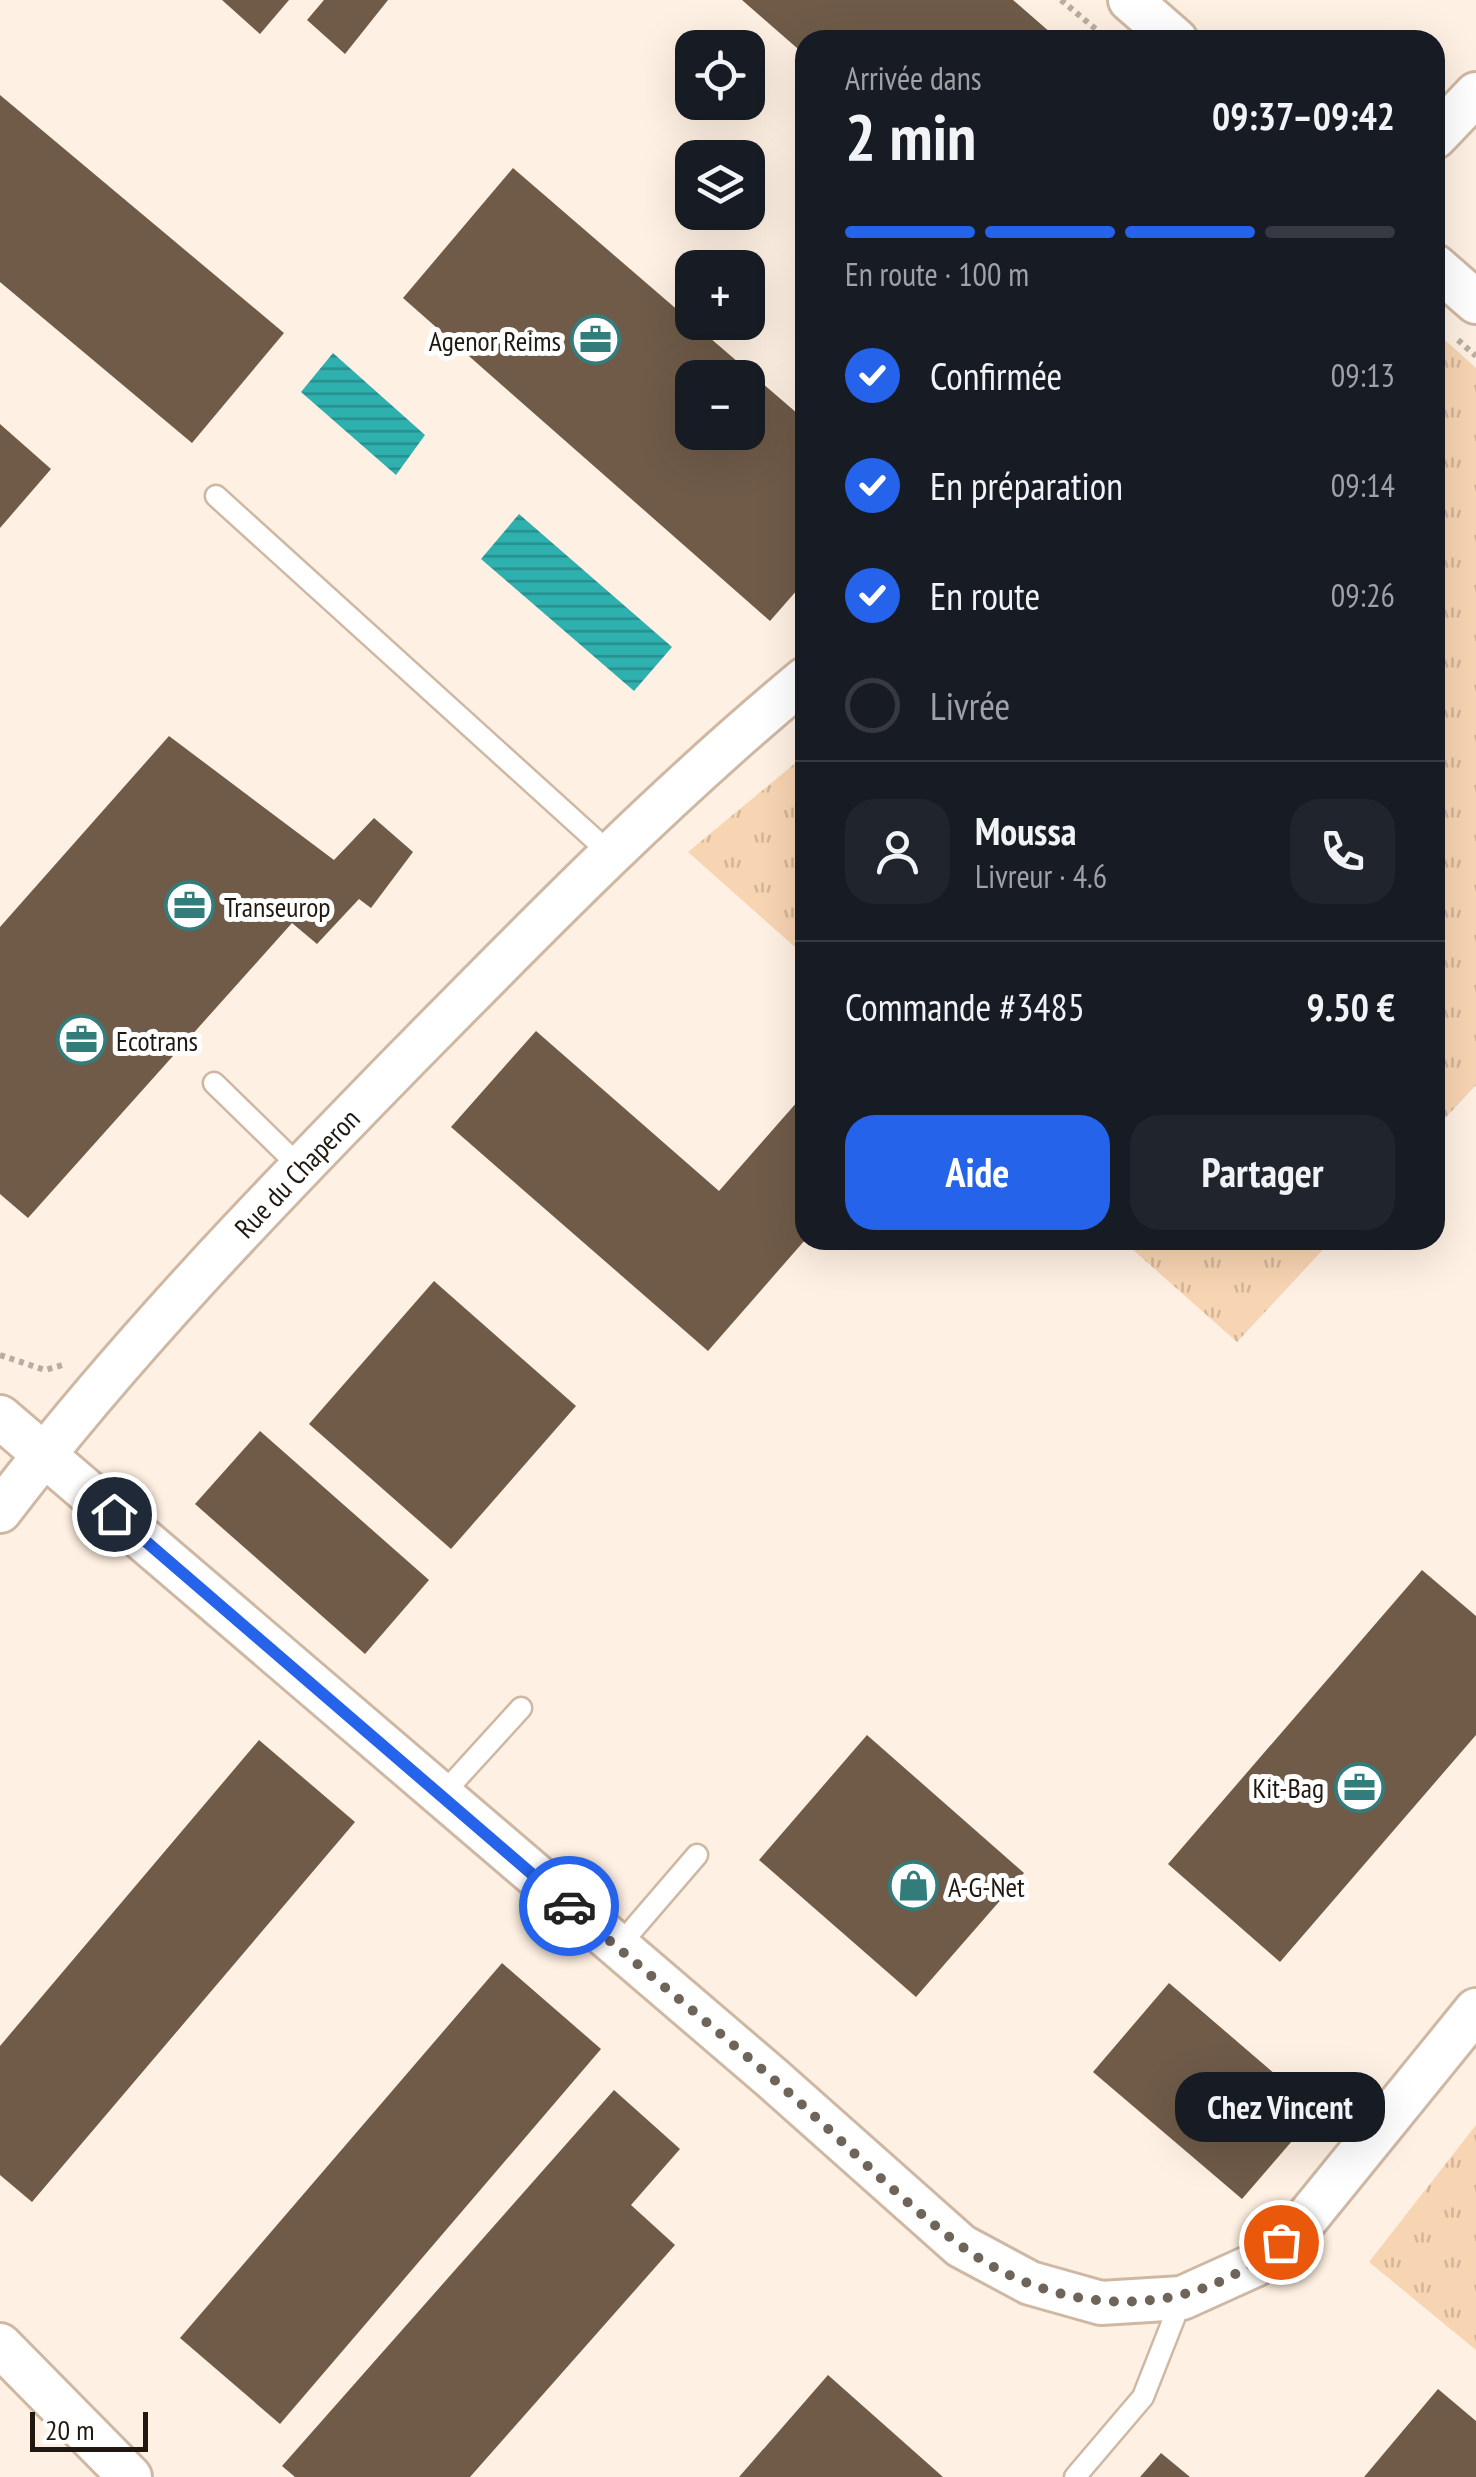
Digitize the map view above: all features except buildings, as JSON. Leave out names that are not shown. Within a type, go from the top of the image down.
[{"type":"street","points":[[1130,0],[1164,30]]},
{"type":"street","points":[[1445,127],[1476,94]]},
{"type":"street","points":[[1445,275],[1476,302]]},
{"type":"street","name":"Rue du Chaperon","points":[[0,1510],[44,1452],[300,1167],[722,748],[795,687]]},
{"type":"street","points":[[0,1418],[772,2078],[961,2246],[1030,2283],[1101,2303],[1182,2298],[1255,2265],[1307,2218],[1476,2010]]},
{"type":"street","points":[[0,2346],[130,2477]]},
{"type":"lane","points":[[216,496],[612,856]]},
{"type":"lane","points":[[214,1083],[300,1167]]},
{"type":"lane","points":[[440,1797],[521,1708]]},
{"type":"lane","points":[[617,1948],[697,1855]]},
{"type":"lane","points":[[1075,2477],[1142,2398],[1182,2298]]},
{"type":"path","points":[[1062,0],[1096,30]]},
{"type":"path","points":[[0,1355],[45,1370],[92,1357],[118,1370]]},
{"type":"green space","points":[[1445,340],[1476,368],[1476,1085],[1445,1118]]},
{"type":"green space","points":[[795,763],[795,947],[688,852]]},
{"type":"green space","points":[[1133,1250],[1323,1250],[1237,1342]]},
{"type":"green space","points":[[1476,2125],[1476,2350],[1369,2262]]},
{"type":"water","points":[[333,353],[425,435],[396,475],[301,392]]},
{"type":"water","points":[[519,514],[672,647],[634,691],[481,559]]},
{"type":"way so far","points":[[569,1906],[772,2078],[961,2246],[1030,2283],[1101,2303],[1182,2298],[1255,2265],[1281,2242]]},
{"type":"place","name":"Agenor Reims","points":[[596,340]]},
{"type":"place","name":"Transeurop","points":[[189,906]]},
{"type":"place","name":"Ecotrans","points":[[81,1040]]},
{"type":"place","name":"Kit-Bag","points":[[1359,1787]]},
{"type":"place","name":"A-G-Net","points":[[913,1886]]},
{"type":"place","name":"Chez Vincent","points":[[1281,2242]]},
{"type":"route","points":[[114,1514],[569,1906]]}]
